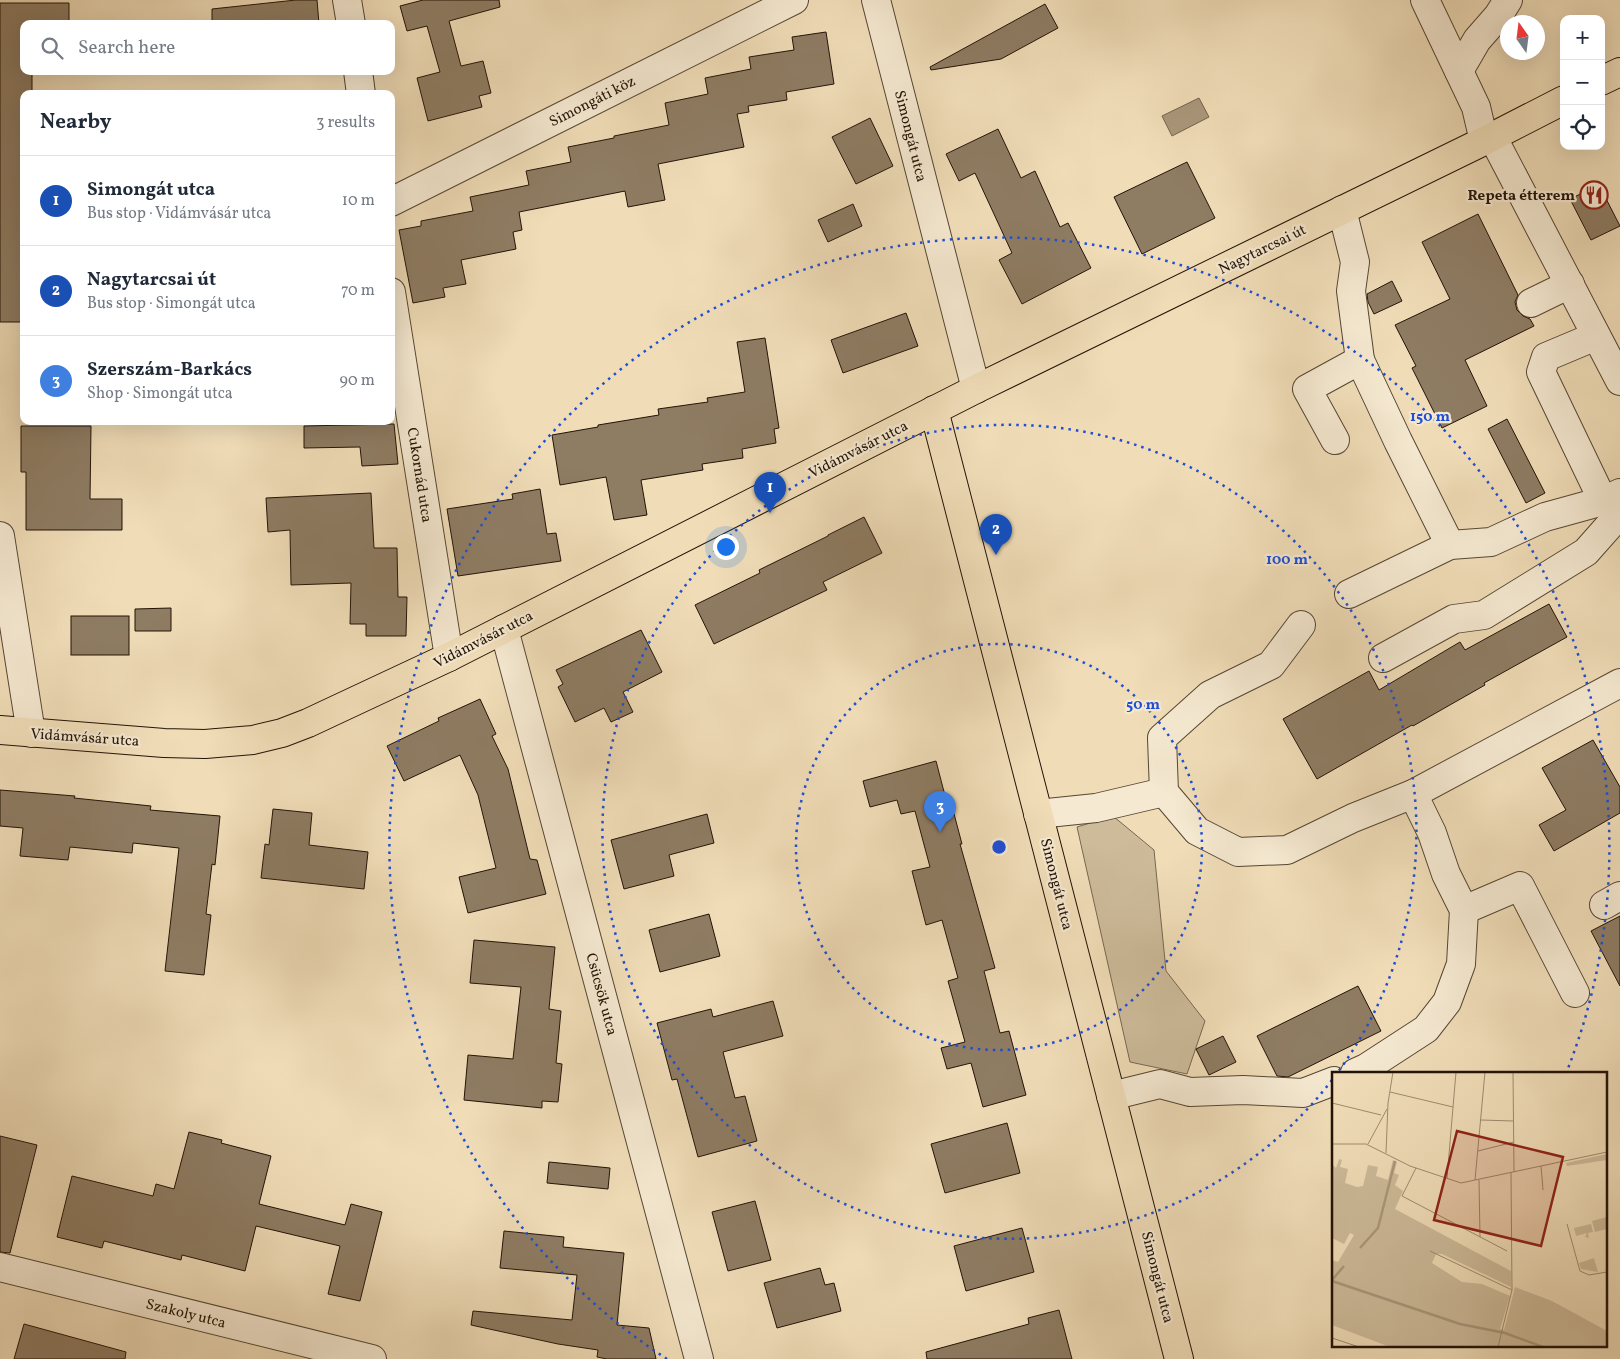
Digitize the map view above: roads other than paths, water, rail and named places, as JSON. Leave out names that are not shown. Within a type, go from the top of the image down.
[{"type":"main road","points":[[1605,79],[1620,72]]},
{"type":"main road","name":"Nagytarcsai út","points":[[934,410],[1560,102]]},
{"type":"main road","name":"Vidámvásár utca","points":[[0,730],[205,744],[253,740],[282,733],[308,723],[449,657],[934,410]]},
{"type":"main road","name":"Simongát utca","points":[[934,410],[1179,1359]]},
{"type":"street","points":[[347,0],[350,20]]},
{"type":"street","name":"Simongáti köz","points":[[395,200],[794,0]]},
{"type":"street","name":"Simongát utca","points":[[876,0],[976,389]]},
{"type":"street","points":[[1425,0],[1460,71],[1488,139],[1570,284],[1620,381]]},
{"type":"street","points":[[1460,71],[1477,40],[1498,16],[1508,0]]},
{"type":"street","points":[[359,75],[360,90]]},
{"type":"street","points":[[1342,210],[1355,262],[1351,291],[1360,360],[1450,545]]},
{"type":"street","points":[[1531,303],[1570,284]]},
{"type":"street","name":"Cukornád utca","points":[[395,317],[449,657]]},
{"type":"street","points":[[1383,658],[1454,619],[1484,615],[1586,552],[1616,518],[1614,504],[1541,372],[1546,357],[1596,336]]},
{"type":"street","points":[[1335,440],[1307,389],[1360,360]]},
{"type":"street","points":[[1349,594],[1450,545],[1491,542],[1545,516],[1614,504]]},
{"type":"street","points":[[0,536],[31,733]]},
{"type":"street","points":[[1301,625],[1271,665],[1210,696],[1162,738],[1164,792],[1197,831],[1238,852],[1287,850],[1353,818],[1413,794],[1620,683]]},
{"type":"street","name":"Csücsök utca","points":[[504,629],[699,1359]]},
{"type":"street","points":[[1038,814],[1096,808],[1164,792]]},
{"type":"street","points":[[1357,1072],[1426,1029],[1447,1002],[1461,964],[1464,910],[1446,874],[1432,833],[1413,794]]},
{"type":"street","points":[[1464,910],[1520,886],[1575,993]]},
{"type":"street","points":[[1111,1096],[1160,1084],[1190,1092],[1243,1090],[1303,1093],[1332,1082]]},
{"type":"street","name":"Szakoly utca","points":[[0,1267],[372,1359]]},
{"type":"place","name":"Repeta étterem","points":[[1594,195]]},
{"type":"place","name":"Simongát utca","points":[[770,513]]},
{"type":"place","name":"Nagytarcsai út","points":[[996,555]]},
{"type":"place","name":"Szerszám-Barkács","points":[[940,832]]}]
